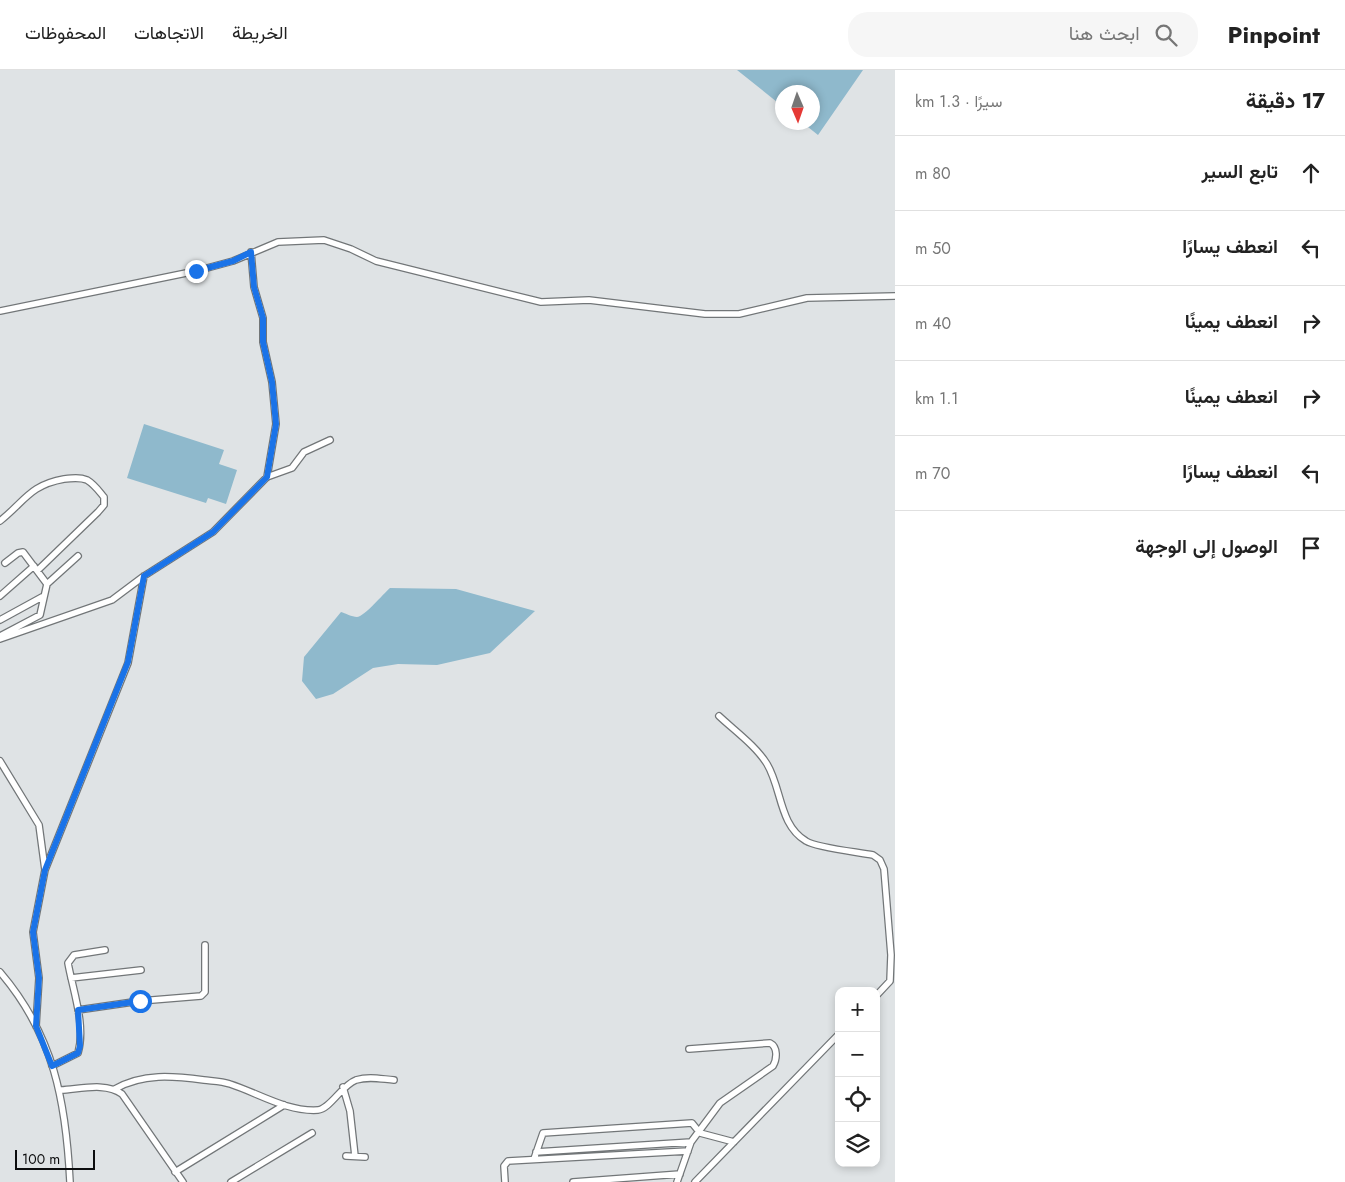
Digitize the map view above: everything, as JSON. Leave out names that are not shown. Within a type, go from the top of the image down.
[{"type":"street","points":[[0,311],[196,271],[233,261],[278,242],[324,240],[351,249],[376,261],[541,302],[589,300],[705,314],[739,314],[807,298],[895,296]]},
{"type":"street","points":[[251,252],[254,287],[263,318],[263,342],[272,382],[276,424],[267,477]]},
{"type":"street","points":[[0,638],[102,605],[119,596],[144,576],[213,532],[267,477],[292,468],[304,452],[330,440]]},
{"type":"street","points":[[0,521],[38,486],[52,482],[82,478],[89,481],[104,497],[104,505],[98,512],[36,568],[0,596]]},
{"type":"street","points":[[5,563],[18,553],[23,552],[47,584]]},
{"type":"street","points":[[0,638],[40,615],[42,597],[47,584],[78,556]]},
{"type":"street","points":[[36,1026],[39,978],[33,932],[45,870],[128,662],[144,576]]},
{"type":"street","points":[[0,620],[42,597]]},
{"type":"street","points":[[719,716],[768,765],[780,801],[796,834],[808,843],[873,855],[880,860],[884,869],[891,955],[890,981],[880,992]]},
{"type":"street","points":[[0,761],[39,825],[45,870]]},
{"type":"street","points":[[78,1010],[140,1001],[202,996],[205,992],[205,945]]},
{"type":"street","points":[[52,1066],[78,1053],[80,1046],[78,1010],[68,963],[74,955],[105,950]]},
{"type":"street","points":[[71,978],[141,970]]},
{"type":"street","points":[[0,972],[21,996],[36,1026],[61,1090],[68,1146],[70,1182]]},
{"type":"street","points":[[696,1182],[835,1038]]},
{"type":"street","points":[[677,1182],[691,1142],[700,1133],[720,1103],[773,1066],[776,1060],[776,1049],[770,1043],[689,1049]]},
{"type":"street","points":[[61,1090],[114,1089],[126,1082],[142,1078],[172,1076],[229,1083],[284,1105],[319,1110],[325,1107],[343,1088],[355,1080],[371,1077],[394,1080]]},
{"type":"street","points":[[343,1088],[350,1111],[355,1156]]},
{"type":"street","points":[[114,1089],[133,1106],[183,1182]]},
{"type":"street","points":[[175,1172],[284,1105]]},
{"type":"street","points":[[535,1156],[543,1133],[692,1123],[700,1133],[734,1142]]},
{"type":"street","points":[[232,1182],[312,1133]]},
{"type":"street","points":[[506,1182],[504,1166],[508,1161],[535,1156],[691,1142]]},
{"type":"street","points":[[535,1156],[688,1151]]},
{"type":"street","points":[[346,1156],[365,1157]]},
{"type":"street","points":[[573,1182],[680,1174]]},
{"type":"shaded area","points":[[737,70],[863,70],[818,135],[812,130],[820,130],[820,85],[775,85],[775,100]]},
{"type":"shaded area","points":[[144,424],[224,450],[219,464],[237,470],[226,504],[208,498],[206,503],[127,478]]},
{"type":"shaded area","points":[[390,588],[456,589],[535,611],[490,653],[437,665],[398,664],[373,668],[333,694],[316,699],[302,681],[304,657],[341,612],[355,617],[360,616]]},
{"type":"route","points":[[140,1001],[78,1010],[80,1046],[78,1053],[52,1066],[43,1039],[36,1026],[39,978],[33,932],[45,870],[128,662],[144,576],[213,532],[229,518],[267,477],[276,424],[272,382],[263,342],[263,318],[254,287],[251,252],[233,261],[196,271]]}]
